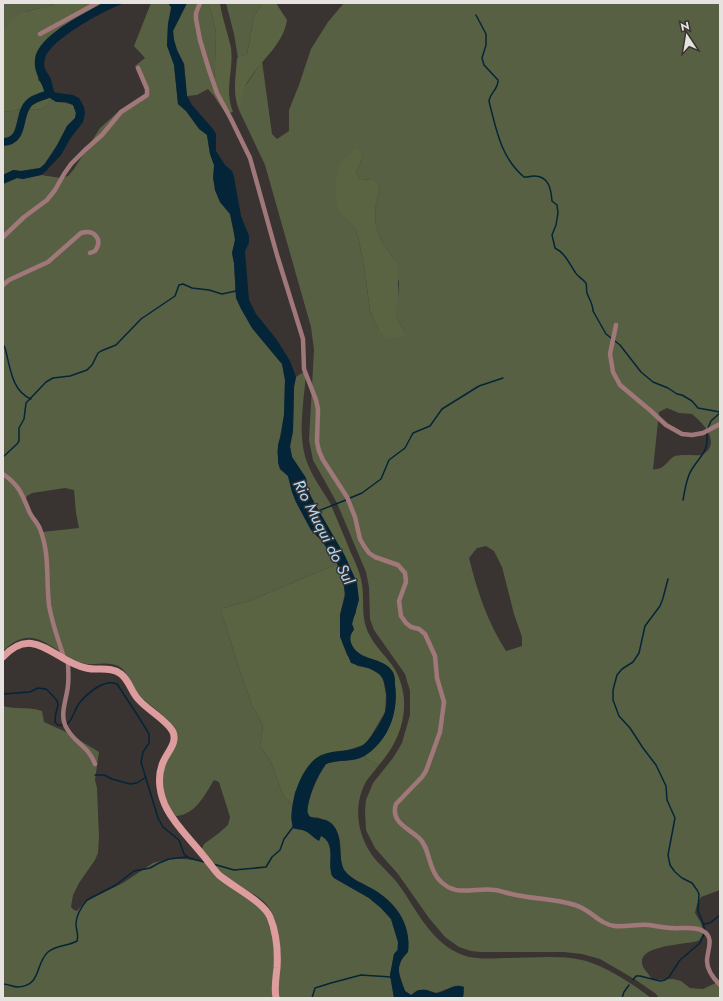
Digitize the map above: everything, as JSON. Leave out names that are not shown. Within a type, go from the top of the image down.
[{"type":"main road","points":[[3,657],[17,645],[28,642],[36,643],[86,668],[113,670],[122,674],[126,678],[135,697],[171,729],[174,736],[174,741],[161,766],[160,776],[160,790],[164,802],[170,816],[219,875],[268,912],[273,925],[277,955],[276,998]]},
{"type":"street","points":[[40,34],[97,3]]},
{"type":"street","points":[[200,3],[196,19],[200,40],[209,70],[217,94],[250,158],[277,255],[303,339],[304,368],[318,409],[317,442],[319,451],[323,460],[347,497],[355,517],[360,539],[364,546],[369,553],[375,557],[398,565],[405,573],[406,582],[400,601],[401,616],[406,623],[419,629],[424,634],[435,656],[437,678],[444,702],[440,732],[426,771],[396,804],[394,810],[396,818],[423,842],[435,874],[441,882],[453,890],[494,890],[515,895],[561,902],[583,908],[602,921],[615,926],[648,925],[702,930],[709,938],[707,961],[708,967],[720,985]]},
{"type":"street","points":[[3,237],[24,217],[47,200],[71,164],[102,135],[121,112],[147,95],[147,89],[138,68]]},
{"type":"street","points":[[3,285],[9,280],[48,262],[81,234],[88,231],[96,235],[98,240],[97,249],[90,252]]},
{"type":"street","points":[[616,324],[610,354],[613,372],[620,384],[666,425],[682,434],[692,435],[703,433],[720,424]]},
{"type":"street","points":[[3,474],[22,492],[31,515],[41,531],[47,560],[50,611],[66,659],[68,686],[63,715],[64,724],[70,734],[89,751],[95,764]]},
{"type":"green space","points":[[3,3],[57,3],[27,11],[3,32]]},
{"type":"green space","points":[[57,3],[103,3],[61,27],[43,44],[38,80],[48,97],[51,99],[48,104],[39,110],[20,109],[3,112],[3,32],[15,18],[21,14]]},
{"type":"green space","points":[[151,3],[168,3],[171,7],[167,43],[174,65],[178,104],[207,135],[210,154],[214,165],[215,190],[220,202],[230,214],[235,240],[232,253],[236,298],[252,328],[282,364],[285,380],[284,415],[277,452],[280,469],[288,476],[296,502],[311,530],[331,553],[337,564],[249,601],[223,608],[223,617],[253,708],[263,727],[260,746],[270,760],[284,797],[293,805],[291,818],[293,828],[304,830],[319,840],[321,835],[325,838],[330,847],[331,875],[369,898],[391,919],[398,942],[390,975],[394,998],[277,998],[279,949],[276,924],[272,913],[260,898],[236,884],[213,864],[202,849],[204,844],[228,825],[230,817],[219,782],[214,780],[203,798],[189,812],[176,816],[167,800],[164,789],[163,771],[176,730],[169,720],[138,694],[128,676],[120,667],[112,664],[87,664],[75,660],[45,642],[36,639],[26,638],[15,642],[3,651],[3,184],[17,178],[23,179],[41,175],[61,178],[68,176],[100,128],[119,111],[149,95],[135,66],[145,58],[134,46]],"holes":[[[65,488],[74,490],[79,528],[42,532],[25,501],[27,496],[32,493]]]},
{"type":"green space","points":[[187,3],[209,3],[216,33],[214,96],[208,89],[197,95],[187,96],[184,64],[177,50],[173,31]]},
{"type":"green space","points":[[209,3],[220,3],[231,48],[232,56],[229,95],[233,112],[226,114],[214,96],[216,33]]},
{"type":"green space","points":[[226,3],[262,3],[254,17],[247,54],[238,58],[234,34]]},
{"type":"green space","points":[[262,3],[276,3],[287,20],[281,38],[247,83],[239,110],[235,91],[237,58],[247,54],[254,17]]},
{"type":"green space","points":[[344,3],[720,3],[720,890],[701,897],[697,904],[695,913],[703,930],[703,934],[698,941],[671,945],[651,951],[644,955],[642,962],[645,970],[653,980],[673,979],[681,981],[690,988],[703,989],[720,981],[720,998],[659,998],[656,994],[636,980],[600,959],[582,954],[564,952],[481,952],[471,951],[459,947],[445,937],[429,918],[398,874],[375,848],[366,830],[366,800],[373,783],[393,758],[402,743],[410,715],[410,691],[405,674],[374,630],[370,619],[369,587],[366,572],[337,503],[313,460],[309,440],[314,350],[311,327],[265,165],[239,110],[244,88],[262,61],[272,134],[277,139],[289,131],[289,110],[311,49],[328,22]],"holes":[[[362,156],[356,171],[359,179],[372,180],[379,186],[380,190],[375,207],[376,227],[381,240],[394,259],[399,283],[398,298],[395,307],[397,318],[405,332],[379,330],[370,311],[359,240],[355,228],[339,210]],[[667,408],[679,413],[692,414],[706,428],[709,434],[711,445],[708,450],[702,455],[675,456],[663,467],[653,469],[659,412]],[[486,546],[494,551],[502,567],[514,614],[522,637],[522,646],[506,651],[488,618],[479,595],[469,558],[477,548]]]},
{"type":"green space","points":[[51,99],[73,105],[76,113],[75,118],[67,126],[58,145],[40,168],[21,171],[13,170],[3,175],[3,112],[20,109],[39,110],[45,107]]},
{"type":"green space","points":[[358,148],[362,156],[356,171],[359,179],[373,180],[379,186],[380,190],[375,207],[376,227],[381,240],[394,259],[398,269],[398,298],[396,308],[397,318],[405,332],[404,336],[394,338],[386,337],[379,330],[370,311],[359,240],[355,228],[339,211],[336,201],[335,180],[341,162]]},
{"type":"green space","points":[[302,373],[306,373],[302,418],[302,440],[304,451],[307,462],[317,483],[330,503],[318,510],[308,490],[306,478],[292,457],[290,447],[293,431],[294,387],[296,377]]},
{"type":"green space","points":[[330,503],[360,576],[363,591],[366,627],[374,642],[392,665],[399,678],[403,691],[403,717],[400,730],[388,754],[379,765],[367,759],[365,756],[381,741],[390,724],[395,705],[395,676],[389,668],[360,654],[351,643],[350,639],[354,630],[352,624],[353,618],[356,613],[357,583],[345,556],[318,510]]},
{"type":"green space","points":[[337,564],[341,572],[345,593],[340,615],[342,642],[347,655],[357,666],[369,668],[379,674],[383,679],[386,695],[385,712],[368,741],[363,745],[348,750],[321,755],[312,762],[295,792],[293,805],[284,797],[270,760],[260,746],[263,727],[253,708],[240,671],[223,617],[223,608],[249,601]]},
{"type":"green space","points":[[3,706],[42,711],[44,722],[66,732],[99,752],[95,780],[97,788],[99,837],[98,853],[73,895],[71,907],[77,911],[84,903],[123,883],[153,863],[173,858],[204,861],[209,869],[225,883],[264,910],[272,935],[275,965],[272,998],[3,998]]},
{"type":"green space","points":[[365,756],[367,759],[379,765],[367,780],[359,800],[359,821],[364,841],[375,859],[398,884],[425,924],[439,940],[462,955],[475,958],[555,957],[573,958],[591,962],[627,981],[651,998],[463,998],[464,991],[455,986],[436,993],[427,990],[418,990],[411,995],[405,991],[398,970],[401,960],[408,951],[408,941],[404,923],[400,915],[395,907],[381,895],[346,873],[343,869],[340,842],[337,832],[321,819],[309,816],[308,811],[310,797],[326,764]]},
{"type":"water","points":[[103,3],[125,3],[92,18],[79,26],[49,51],[44,62],[45,68],[51,79],[54,92],[73,95],[79,98],[84,107],[85,113],[83,122],[70,139],[61,155],[41,175],[23,179],[17,178],[3,184],[3,175],[13,170],[21,171],[40,168],[45,164],[67,126],[75,118],[76,113],[73,105],[66,102],[56,102],[45,94],[35,69],[35,59],[38,50],[44,42],[63,26]]},
{"type":"water","points":[[168,3],[187,3],[173,31],[174,40],[184,64],[187,96],[192,105],[216,134],[216,151],[225,165],[232,171],[234,177],[241,216],[249,236],[249,243],[245,251],[249,300],[256,314],[277,340],[290,361],[296,377],[294,387],[293,431],[290,446],[292,457],[306,478],[311,497],[345,556],[357,583],[359,600],[352,624],[354,629],[350,639],[351,643],[354,649],[359,653],[388,666],[395,678],[396,695],[393,716],[390,725],[380,743],[360,758],[326,764],[314,787],[309,800],[307,812],[310,817],[326,820],[334,825],[339,838],[342,866],[347,874],[353,879],[380,893],[400,914],[409,942],[408,952],[399,966],[405,991],[411,995],[418,990],[439,993],[453,987],[460,986],[464,987],[463,998],[394,998],[390,975],[394,954],[398,950],[398,942],[391,919],[369,898],[334,878],[330,868],[329,845],[326,840],[321,836],[319,841],[304,830],[293,828],[292,809],[294,798],[297,787],[308,767],[314,760],[327,753],[353,749],[363,745],[376,730],[384,716],[386,708],[386,692],[384,681],[379,674],[369,668],[351,663],[340,637],[340,615],[345,596],[344,585],[337,563],[321,540],[311,530],[296,502],[288,476],[280,469],[278,463],[278,445],[284,415],[285,380],[282,364],[252,328],[236,298],[232,253],[235,240],[230,214],[220,202],[215,190],[213,178],[214,165],[210,154],[207,135],[199,129],[186,111],[178,104],[174,65],[167,46],[168,24],[171,10]]},
{"type":"waterway","points":[[476,15],[486,34],[486,45],[482,58],[484,65],[498,80],[497,86],[489,101],[500,142],[510,161],[524,177],[534,176],[543,178],[548,184],[552,201],[557,205],[558,213],[556,225],[552,235],[555,248],[564,255],[576,273],[586,283],[587,293],[592,304],[593,311],[606,334],[620,345],[641,372],[653,382],[682,395],[692,401],[698,408],[720,412]]},
{"type":"waterway","name":"Rio Muqui do Sul","points":[[3,142],[15,137],[18,132],[25,108],[29,103],[36,98],[49,94]]},
{"type":"waterway","points":[[3,457],[19,441],[19,428],[24,419],[26,403],[46,382],[53,378],[70,376],[87,370],[92,365],[98,353],[116,345],[141,319],[175,296],[179,285],[183,284],[192,288],[209,290],[222,294],[236,291]]},
{"type":"waterway","points":[[3,344],[15,384],[24,395],[31,399]]},
{"type":"waterway","points":[[350,498],[362,493],[381,479],[389,460],[405,448],[413,433],[430,426],[442,409],[479,386],[503,378]]},
{"type":"waterway","points":[[708,428],[711,421],[720,413]]},
{"type":"waterway","points":[[683,500],[688,476],[704,453],[707,432]]},
{"type":"waterway","points":[[318,511],[346,500]]},
{"type":"waterway","points":[[668,579],[660,606],[645,626],[639,653],[633,662],[622,669],[617,675],[613,690],[613,700],[619,716],[630,728],[656,765],[666,786],[667,800],[675,818],[668,855],[670,865],[675,872],[682,878],[692,883],[697,890],[699,894],[698,911],[705,931]]},
{"type":"waterway","points":[[3,694],[30,692],[38,688],[46,689],[58,702],[55,722],[58,725],[64,725],[69,722],[78,705],[95,688],[106,683],[117,684],[149,734],[149,743],[143,752],[141,762],[158,818],[163,827],[179,840],[184,854],[189,858],[204,862]]},
{"type":"waterway","points":[[95,775],[104,775],[130,784],[137,783],[146,777]]},
{"type":"waterway","points":[[213,864],[234,870],[266,867],[272,857],[280,850],[284,839],[293,827]]},
{"type":"waterway","points":[[3,984],[18,987],[26,986],[35,978],[41,962],[48,952],[55,948],[77,941],[77,918],[81,908],[87,900],[116,885],[134,871],[150,868],[169,859],[187,857]]},
{"type":"waterway","points":[[704,924],[710,923],[720,915]]},
{"type":"waterway","points":[[633,980],[636,976],[660,981],[665,980],[669,977],[680,960],[700,943],[704,934]]},
{"type":"waterway","points":[[312,998],[315,988],[361,975],[391,977]]},
{"type":"waterway","points":[[622,998],[629,985]]}]
